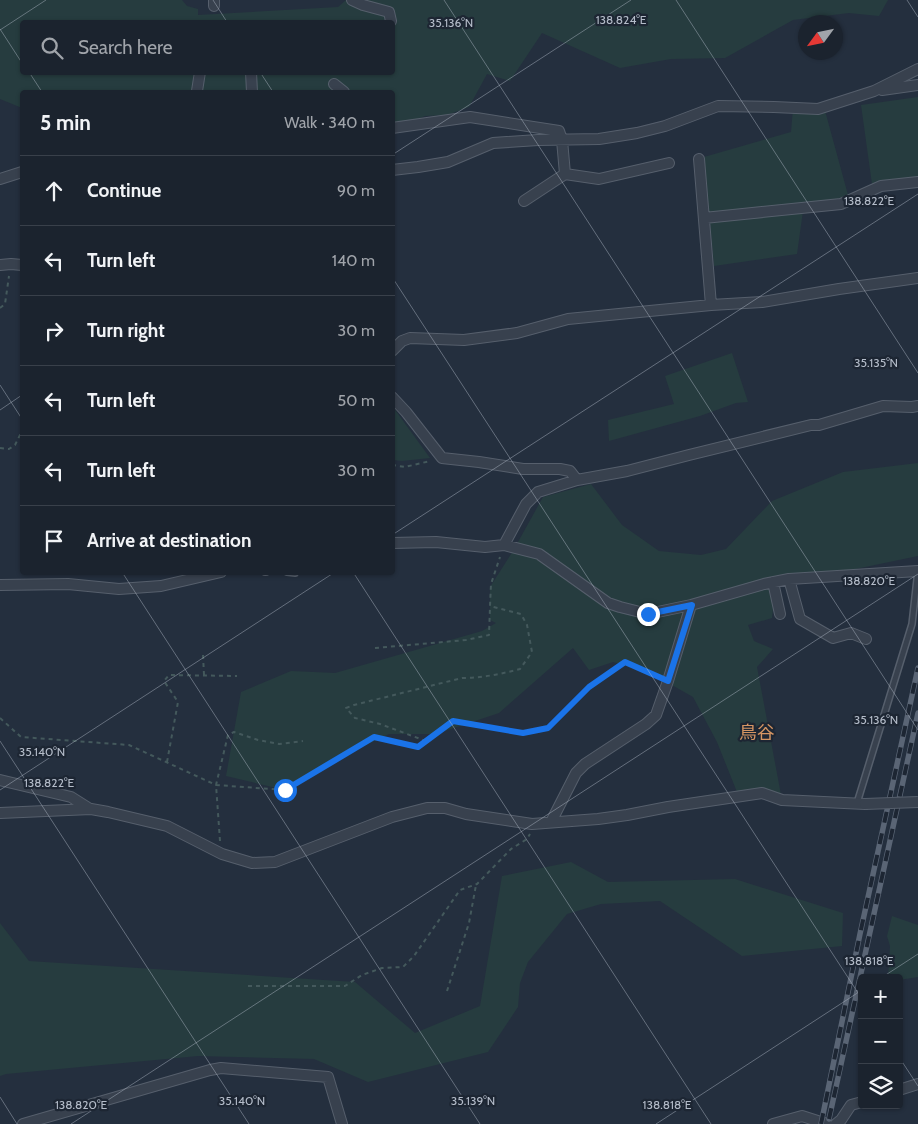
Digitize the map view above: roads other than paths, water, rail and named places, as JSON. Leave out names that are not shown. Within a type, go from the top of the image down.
[{"type":"street","points":[[352,0],[389,12],[392,20]]},
{"type":"street","points":[[395,170],[418,168],[448,162],[493,143],[599,139],[637,134],[665,126],[718,106],[818,109],[874,90],[918,69]]},
{"type":"street","points":[[197,90],[200,75]]},
{"type":"street","points":[[251,75],[252,90]]},
{"type":"street","points":[[334,84],[342,90]]},
{"type":"street","points":[[874,90],[918,86]]},
{"type":"street","points":[[395,128],[470,117],[559,130],[562,140],[565,174]]},
{"type":"street","points":[[699,159],[711,305]]},
{"type":"street","points":[[524,201],[565,174],[599,179],[669,163]]},
{"type":"street","points":[[0,179],[20,173]]},
{"type":"street","points":[[704,218],[841,204],[881,186],[918,182]]},
{"type":"street","points":[[0,265],[20,264]]},
{"type":"street","points":[[395,349],[402,341],[410,338],[464,340],[517,333],[568,319],[762,302],[918,278]]},
{"type":"street","points":[[395,400],[442,458],[523,469],[560,469],[570,471],[577,480]]},
{"type":"street","points":[[504,545],[526,504],[538,492],[577,480],[627,472],[802,427],[819,425],[883,406],[918,406]]},
{"type":"street","points":[[395,543],[436,542],[485,547],[504,545],[539,554],[608,603],[620,608],[648,614],[692,605],[788,579],[918,570]]},
{"type":"street","points":[[0,585],[68,584],[118,589],[161,586],[208,575]]},
{"type":"street","points":[[788,579],[800,619],[833,638],[851,633],[866,639]]},
{"type":"street","points":[[773,582],[780,614]]},
{"type":"street","points":[[551,822],[576,773],[585,764],[646,724],[656,715],[692,605]]},
{"type":"street","points":[[0,780],[71,797],[91,809]]},
{"type":"street","points":[[0,813],[91,809],[167,826],[220,853],[252,863],[276,862],[392,817],[426,808],[445,808],[466,814],[536,824],[598,820],[762,793],[782,800],[861,804],[918,802]]},
{"type":"street","points":[[23,1124],[221,1068],[328,1077],[342,1124]]},
{"type":"street","points":[[903,1089],[918,1084]]},
{"type":"street","points":[[836,1124],[851,1105],[858,1103]]},
{"type":"street","points":[[773,1124],[803,1120],[827,1124]]},
{"type":"lane","points":[[861,804],[912,624],[918,570]]},
{"type":"railway","points":[[821,1124],[918,668]]},
{"type":"railway","points":[[829,1119],[918,713]]},
{"type":"district","name":"鳥谷","points":[[757,733]]}]
